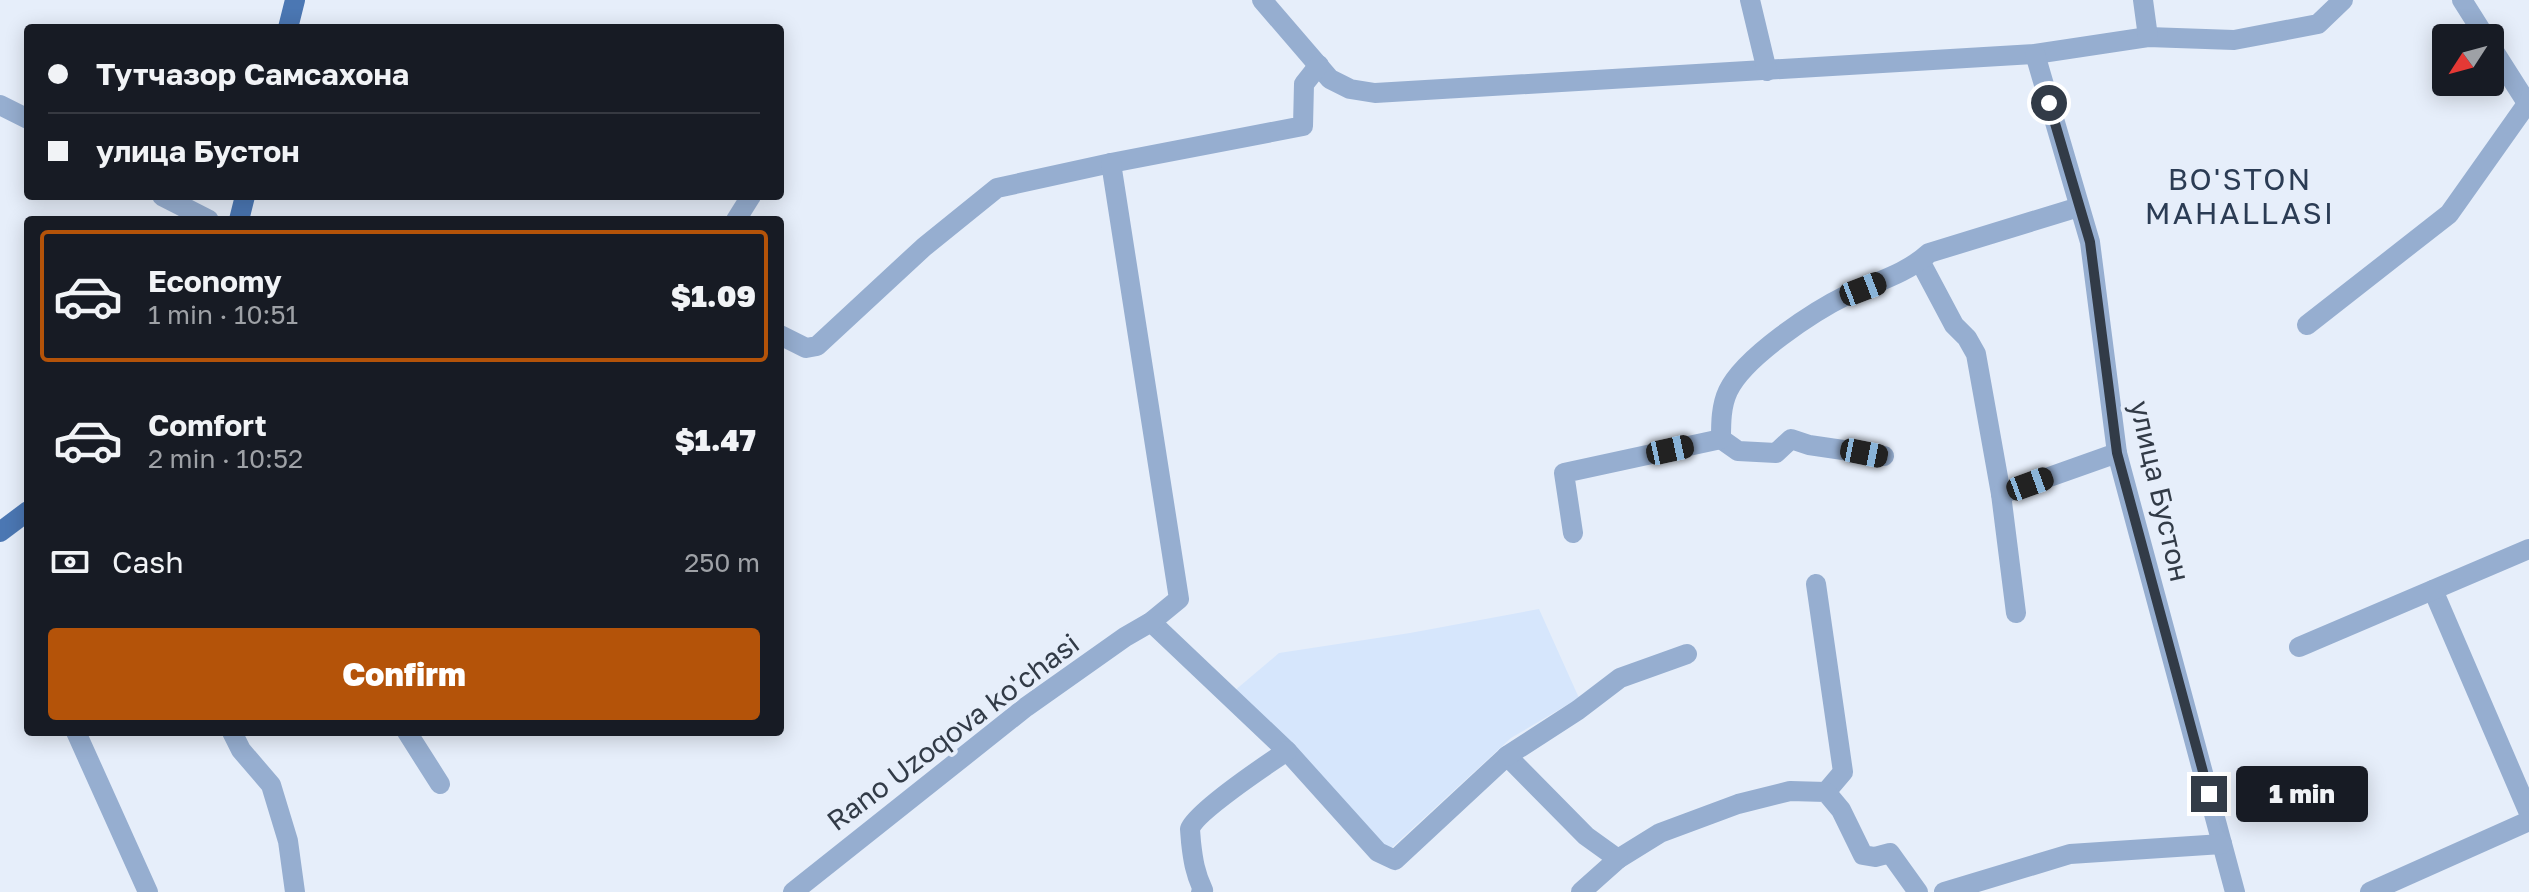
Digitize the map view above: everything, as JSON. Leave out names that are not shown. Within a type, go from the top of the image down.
[{"type":"main road","points":[[289,24],[295,0]]},
{"type":"main road","points":[[0,532],[24,514]]},
{"type":"street","points":[[1262,0],[1330,79],[1350,89],[1375,93],[2035,54],[2148,37],[2234,40],[2318,24],[2343,0]]},
{"type":"street","points":[[1750,0],[1767,71]]},
{"type":"street","points":[[2143,0],[2148,37]]},
{"type":"street","points":[[2462,0],[2477,24]]},
{"type":"street","name":"улица Бустон","points":[[2035,54],[2090,242],[2117,453],[2235,892]]},
{"type":"street","points":[[784,337],[806,348],[817,346],[924,247],[997,188],[1303,126],[1304,84],[1319,65]]},
{"type":"street","points":[[2307,325],[2449,214],[2528,103],[2504,66]]},
{"type":"street","points":[[0,105],[24,117]]},
{"type":"street","name":"Rano Uzoqova ko'chasi","points":[[793,892],[1026,707],[1151,622],[1179,599],[1111,163]]},
{"type":"street","points":[[170,200],[201,216]]},
{"type":"street","points":[[1721,439],[1721,415],[1728,389],[1755,357],[1806,318],[1847,295],[1879,283],[1929,253],[2079,207]]},
{"type":"street","points":[[1920,261],[1954,325],[1967,338],[1976,354],[2001,494],[2016,613]]},
{"type":"street","points":[[1573,533],[1564,473],[1721,439],[1738,451],[1776,453],[1791,439],[1809,445],[1884,456]]},
{"type":"street","points":[[2001,494],[2117,453]]},
{"type":"street","points":[[2299,647],[2529,549]]},
{"type":"street","points":[[1816,584],[1843,772],[1826,792]]},
{"type":"street","points":[[2433,590],[2529,813]]},
{"type":"street","points":[[1151,622],[1287,751],[1378,852],[1395,860],[1507,756],[1578,710],[1620,678],[1687,654]]},
{"type":"street","points":[[78,736],[148,892]]},
{"type":"street","points":[[234,736],[241,750],[271,785],[288,841],[295,892]]},
{"type":"street","points":[[410,736],[440,784]]},
{"type":"street","points":[[1201,892],[1203,890],[1194,872],[1190,830],[1199,817],[1216,803],[1287,751]]},
{"type":"street","points":[[1507,756],[1586,836],[1618,859]]},
{"type":"street","points":[[1581,892],[1618,859],[1660,833],[1738,804],[1790,791],[1826,792],[1841,810],[1863,855],[1875,857],[1890,853],[1918,892]]},
{"type":"street","points":[[2370,892],[2529,821]]},
{"type":"street","points":[[1944,892],[2070,854],[2222,844]]},
{"type":"shaded area","points":[[1539,609],[1579,698],[1511,738],[1388,851],[1233,692],[1279,653]]},
{"type":"district","name":"BO'STON MAHALLASI","points":[[2240,197]]},
{"type":"route","points":[[2049,103],[2090,242],[2117,453],[2209,794]]}]
